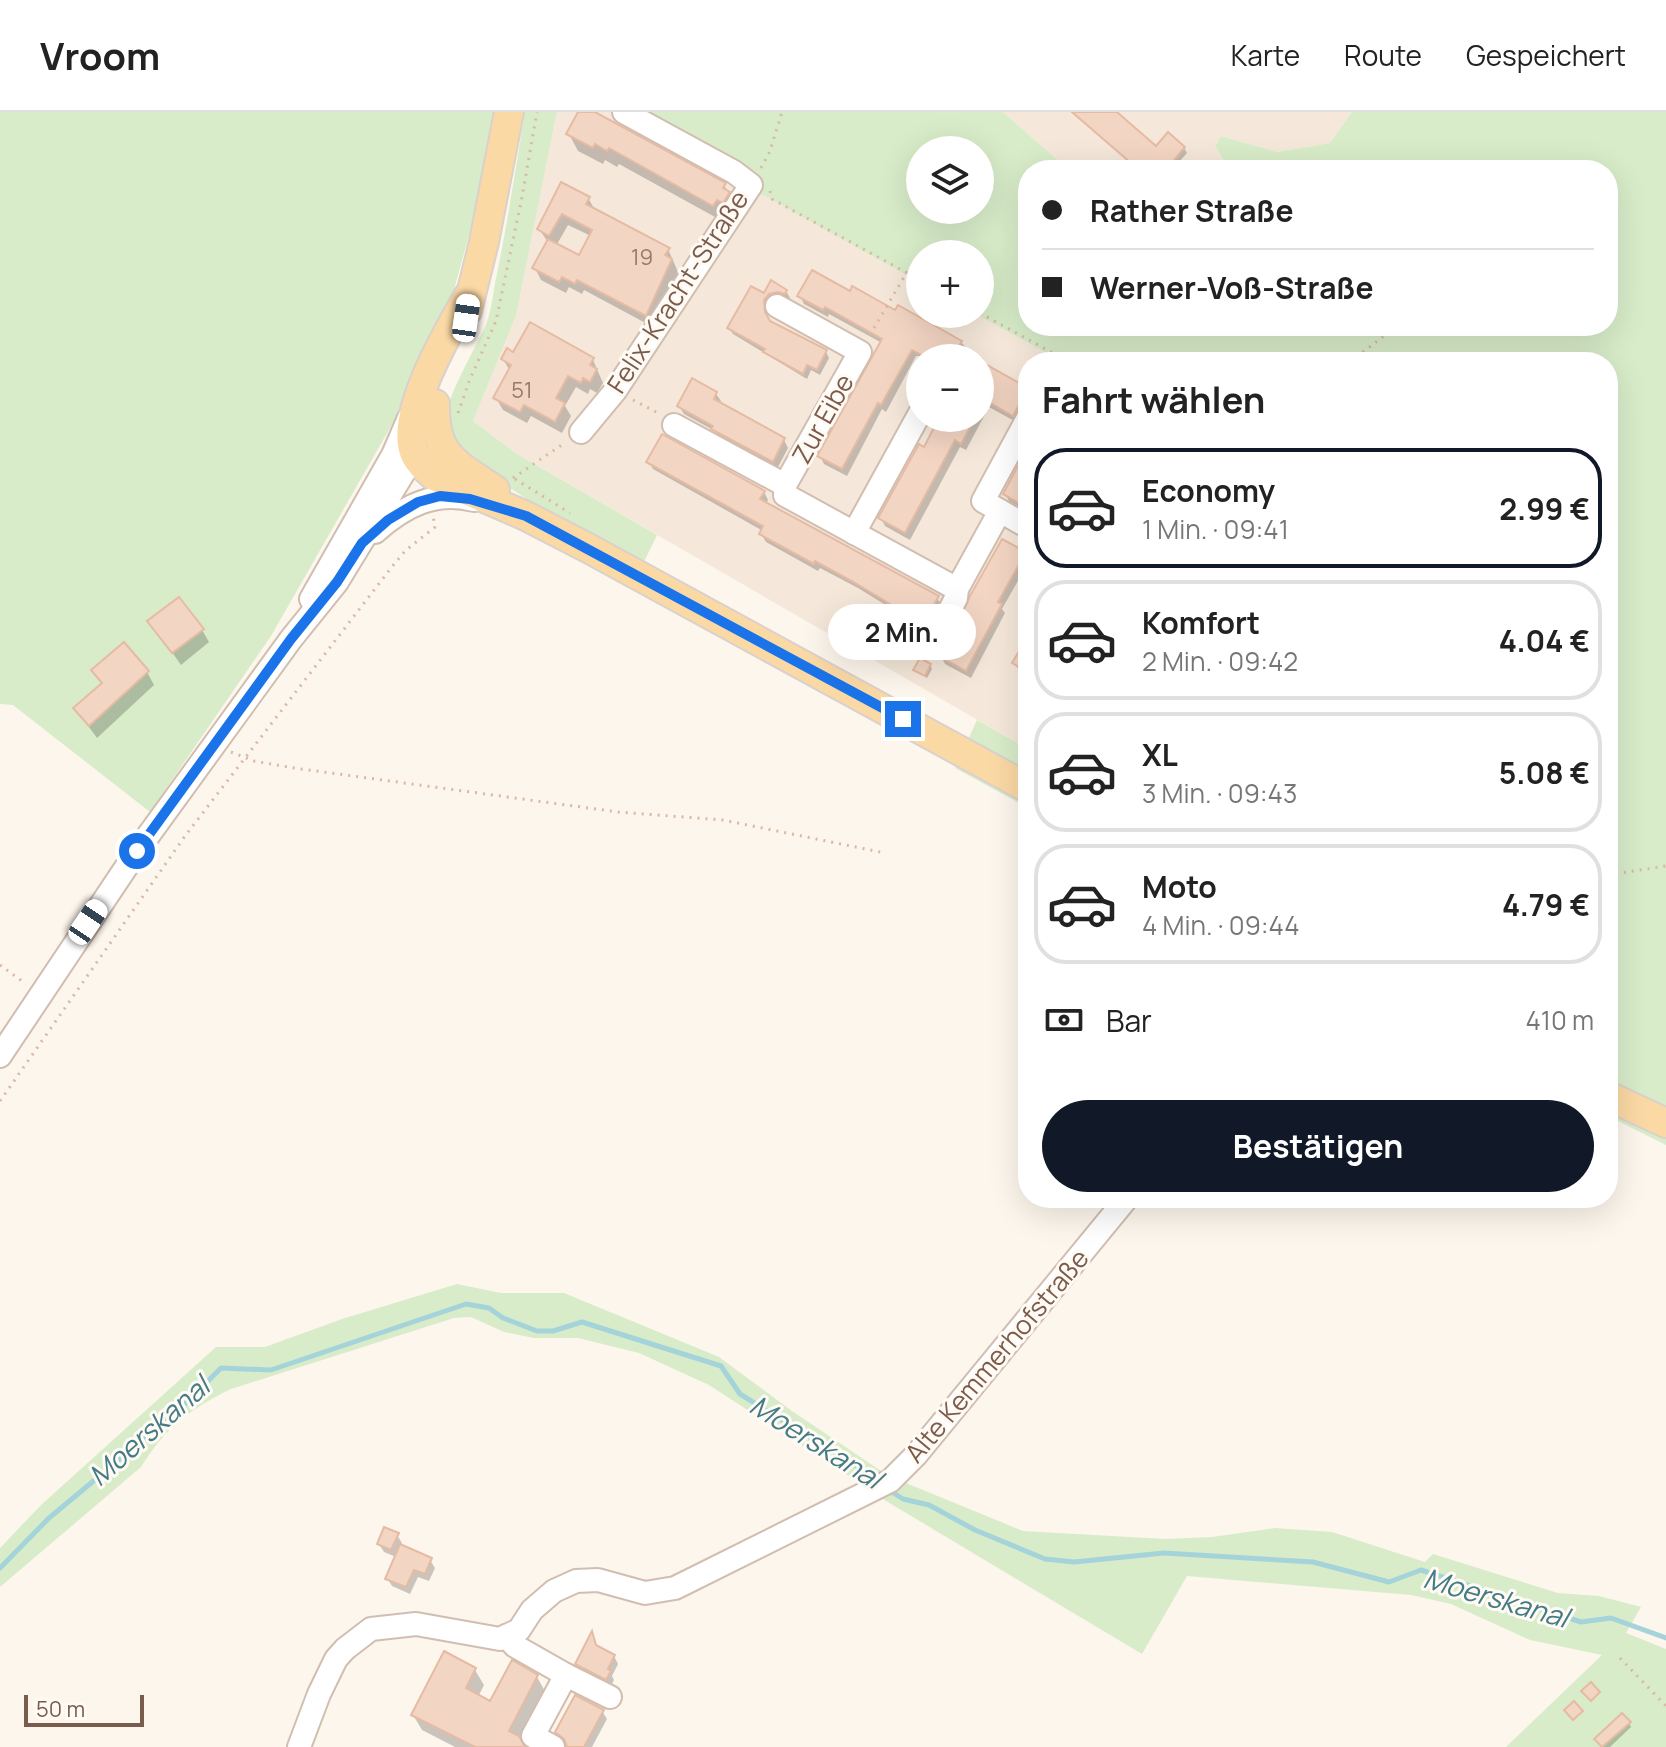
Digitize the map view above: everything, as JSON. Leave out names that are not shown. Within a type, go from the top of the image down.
[{"type":"main road","points":[[410,450],[436,410],[463,340],[469,295],[484,242],[509,112]]},
{"type":"main road","points":[[436,410],[435,423],[446,455]]},
{"type":"main road","points":[[410,450],[431,445],[507,486],[526,516]]},
{"type":"main road","points":[[410,450],[434,476],[526,516],[1018,783]]},
{"type":"main road","points":[[1618,1101],[1666,1123]]},
{"type":"street","name":"Felix-Kracht-Straße","points":[[581,432],[615,391],[761,180],[734,172],[624,112]]},
{"type":"street","name":"Zur Eibe","points":[[777,306],[860,352],[785,485],[785,495],[957,589]]},
{"type":"street","name":"Zur Eibe","points":[[674,425],[785,485]]},
{"type":"street","points":[[854,533],[910,432]]},
{"type":"street","points":[[934,641],[956,598],[957,589],[1018,442]]},
{"type":"street","points":[[0,1056],[137,851],[291,639],[337,582],[362,543],[410,450]]},
{"type":"street","points":[[291,639],[328,566],[410,450]]},
{"type":"street","points":[[362,543],[388,520],[429,498],[453,496],[470,499],[526,516]]},
{"type":"street","points":[[992,506],[1018,521]]},
{"type":"street","name":"Alte Kemmerhofstraße","points":[[506,1636],[519,1630],[532,1610],[554,1591],[576,1581],[598,1580],[645,1593],[675,1588],[883,1484],[916,1455],[1119,1208]]},
{"type":"street","points":[[299,1747],[336,1659],[371,1629],[416,1624],[500,1639],[506,1636],[515,1646],[610,1697]]},
{"type":"street","points":[[553,1747],[533,1736],[566,1675]]},
{"type":"path","points":[[436,410],[470,379],[496,321],[537,112]]},
{"type":"path","points":[[782,112],[761,180],[772,199],[906,271]]},
{"type":"path","points":[[860,352],[906,274]]},
{"type":"path","points":[[994,321],[1018,336]]},
{"type":"path","points":[[1018,336],[1045,352]]},
{"type":"path","points":[[1363,352],[1384,336]]},
{"type":"path","points":[[615,391],[665,417],[674,425]]},
{"type":"path","points":[[507,486],[581,432]]},
{"type":"path","points":[[507,486],[574,515]]},
{"type":"path","points":[[0,1101],[83,979],[243,757],[405,551],[435,527],[429,498]]},
{"type":"path","points":[[213,745],[243,757],[294,768],[588,808],[723,820],[885,853]]},
{"type":"path","points":[[1618,873],[1666,866]]},
{"type":"path","points":[[0,965],[40,994]]},
{"type":"path","points":[[1620,1658],[1666,1706]]},
{"type":"shaded area","points":[[557,112],[643,112],[752,171],[759,192],[906,275],[906,328],[994,328],[994,324],[1044,352],[1018,352],[1018,743],[517,454],[473,421],[516,316]]},
{"type":"shaded area","points":[[1003,112],[1352,112],[1330,143],[1277,152],[1221,136],[1215,146],[1224,160],[1058,160]]},
{"type":"green space","points":[[0,112],[498,112],[477,206],[447,315],[414,386],[271,636],[150,812],[13,705],[0,704]]},
{"type":"green space","points":[[525,112],[557,112],[516,316],[473,421],[517,454],[657,535],[642,566],[565,523],[503,483],[476,463],[445,428],[447,407],[489,314]]},
{"type":"green space","points":[[643,112],[1003,112],[1058,160],[1018,160],[1018,336],[1618,336],[1618,160],[1224,160],[1215,146],[1221,136],[1277,152],[1330,143],[1352,112],[1666,112],[1666,1145],[1618,1121],[1618,352],[1044,352],[994,324],[994,240],[906,240],[906,275],[758,192],[752,171]]},
{"type":"green space","points":[[977,720],[1018,743],[1018,803],[955,768]]},
{"type":"green space","points":[[457,1284],[501,1293],[564,1293],[719,1357],[887,1475],[866,1487],[709,1385],[639,1353],[578,1338],[534,1338],[504,1332],[471,1317],[454,1318],[231,1389],[203,1404],[169,1430],[141,1467],[0,1587],[0,1548],[41,1505],[216,1347],[265,1347],[342,1319]]},
{"type":"green space","points":[[901,1481],[1023,1531],[1165,1539],[1212,1537],[1275,1528],[1332,1532],[1425,1562],[1433,1554],[1558,1593],[1599,1596],[1641,1607],[1626,1633],[1666,1649],[1666,1747],[1506,1747],[1602,1655],[1530,1640],[1451,1604],[1411,1595],[1187,1576],[1142,1654],[876,1495]]},
{"type":"building","points":[[578,112],[595,112],[726,183],[723,188],[730,192],[723,203],[717,200],[713,206],[609,148],[607,151],[595,144],[593,148],[566,134]]},
{"type":"building","points":[[1072,112],[1117,112],[1156,146],[1168,132],[1185,147],[1174,160],[1127,160]]},
{"type":"building","points":[[561,182],[590,197],[586,204],[670,248],[665,255],[672,259],[646,316],[577,280],[575,284],[562,277],[559,282],[532,268],[548,239],[579,255],[592,230],[562,214],[549,236],[537,229]]},
{"type":"building","points":[[812,270],[850,291],[852,286],[895,310],[898,305],[906,310],[906,328],[939,328],[962,341],[960,344],[906,344],[906,361],[881,405],[878,403],[842,469],[817,456],[882,339],[825,307],[823,310],[797,296]]},
{"type":"building","points":[[771,280],[787,290],[785,294],[769,294],[764,300],[765,312],[770,321],[827,350],[817,370],[807,365],[803,374],[727,328],[751,286],[764,293]]},
{"type":"building","points":[[530,322],[594,358],[590,365],[597,369],[590,382],[583,378],[581,383],[568,376],[556,398],[565,403],[555,422],[524,405],[520,412],[493,398],[511,365],[501,359],[507,348],[513,352]]},
{"type":"building","points":[[994,369],[1018,382],[1018,407],[1013,416],[994,405]]},
{"type":"building","points":[[692,378],[717,392],[714,399],[785,438],[773,462],[711,429],[713,426],[677,406]]},
{"type":"building","points":[[932,432],[967,432],[961,444],[955,440],[905,533],[878,518],[919,444],[924,447]]},
{"type":"building","points":[[662,434],[765,491],[760,499],[939,596],[923,624],[852,581],[759,534],[763,526],[646,462]]},
{"type":"building","points":[[1018,466],[1018,502],[1003,494]]},
{"type":"building","points":[[1002,539],[1018,548],[1018,566],[998,602],[1002,604],[966,671],[938,656],[946,647]]},
{"type":"building","points":[[179,597],[204,629],[172,653],[147,621]]},
{"type":"building","points":[[124,642],[149,671],[89,726],[73,708],[102,683],[91,670]]},
{"type":"building","points":[[1018,653],[1018,666],[1012,663]]},
{"type":"building","points":[[920,658],[931,664],[925,676],[913,670]]},
{"type":"building","points":[[384,1527],[399,1533],[391,1550],[377,1544]]},
{"type":"building","points":[[400,1544],[432,1558],[425,1574],[414,1570],[406,1587],[385,1579]]},
{"type":"building","points":[[592,1631],[596,1645],[615,1655],[606,1680],[575,1664]]},
{"type":"building","points":[[444,1651],[476,1668],[466,1688],[490,1701],[512,1660],[538,1675],[509,1731],[519,1736],[525,1747],[475,1747],[411,1715]]},
{"type":"building","points":[[1591,1682],[1600,1692],[1591,1701],[1581,1691]]},
{"type":"building","points":[[575,1695],[604,1710],[584,1747],[567,1747],[564,1739],[555,1732]]},
{"type":"building","points":[[1574,1701],[1583,1711],[1573,1720],[1564,1710]]},
{"type":"building","points":[[1622,1713],[1631,1722],[1602,1747],[1594,1739]]},
{"type":"waterway","name":"Moerskanal","points":[[0,1568],[49,1518],[180,1409],[221,1368],[271,1370],[466,1304],[489,1308],[503,1318],[537,1331],[553,1331],[582,1322],[721,1366],[740,1394],[879,1480]]},
{"type":"waterway","name":"Moerskanal","points":[[889,1490],[903,1499],[929,1505],[975,1530],[1045,1559],[1074,1562],[1164,1553],[1313,1562],[1389,1582],[1421,1570],[1581,1622],[1611,1618],[1666,1638]]},
{"type":"route","points":[[137,851],[291,639],[337,582],[362,543],[403,510],[440,496],[470,499],[526,516],[903,719]]}]
